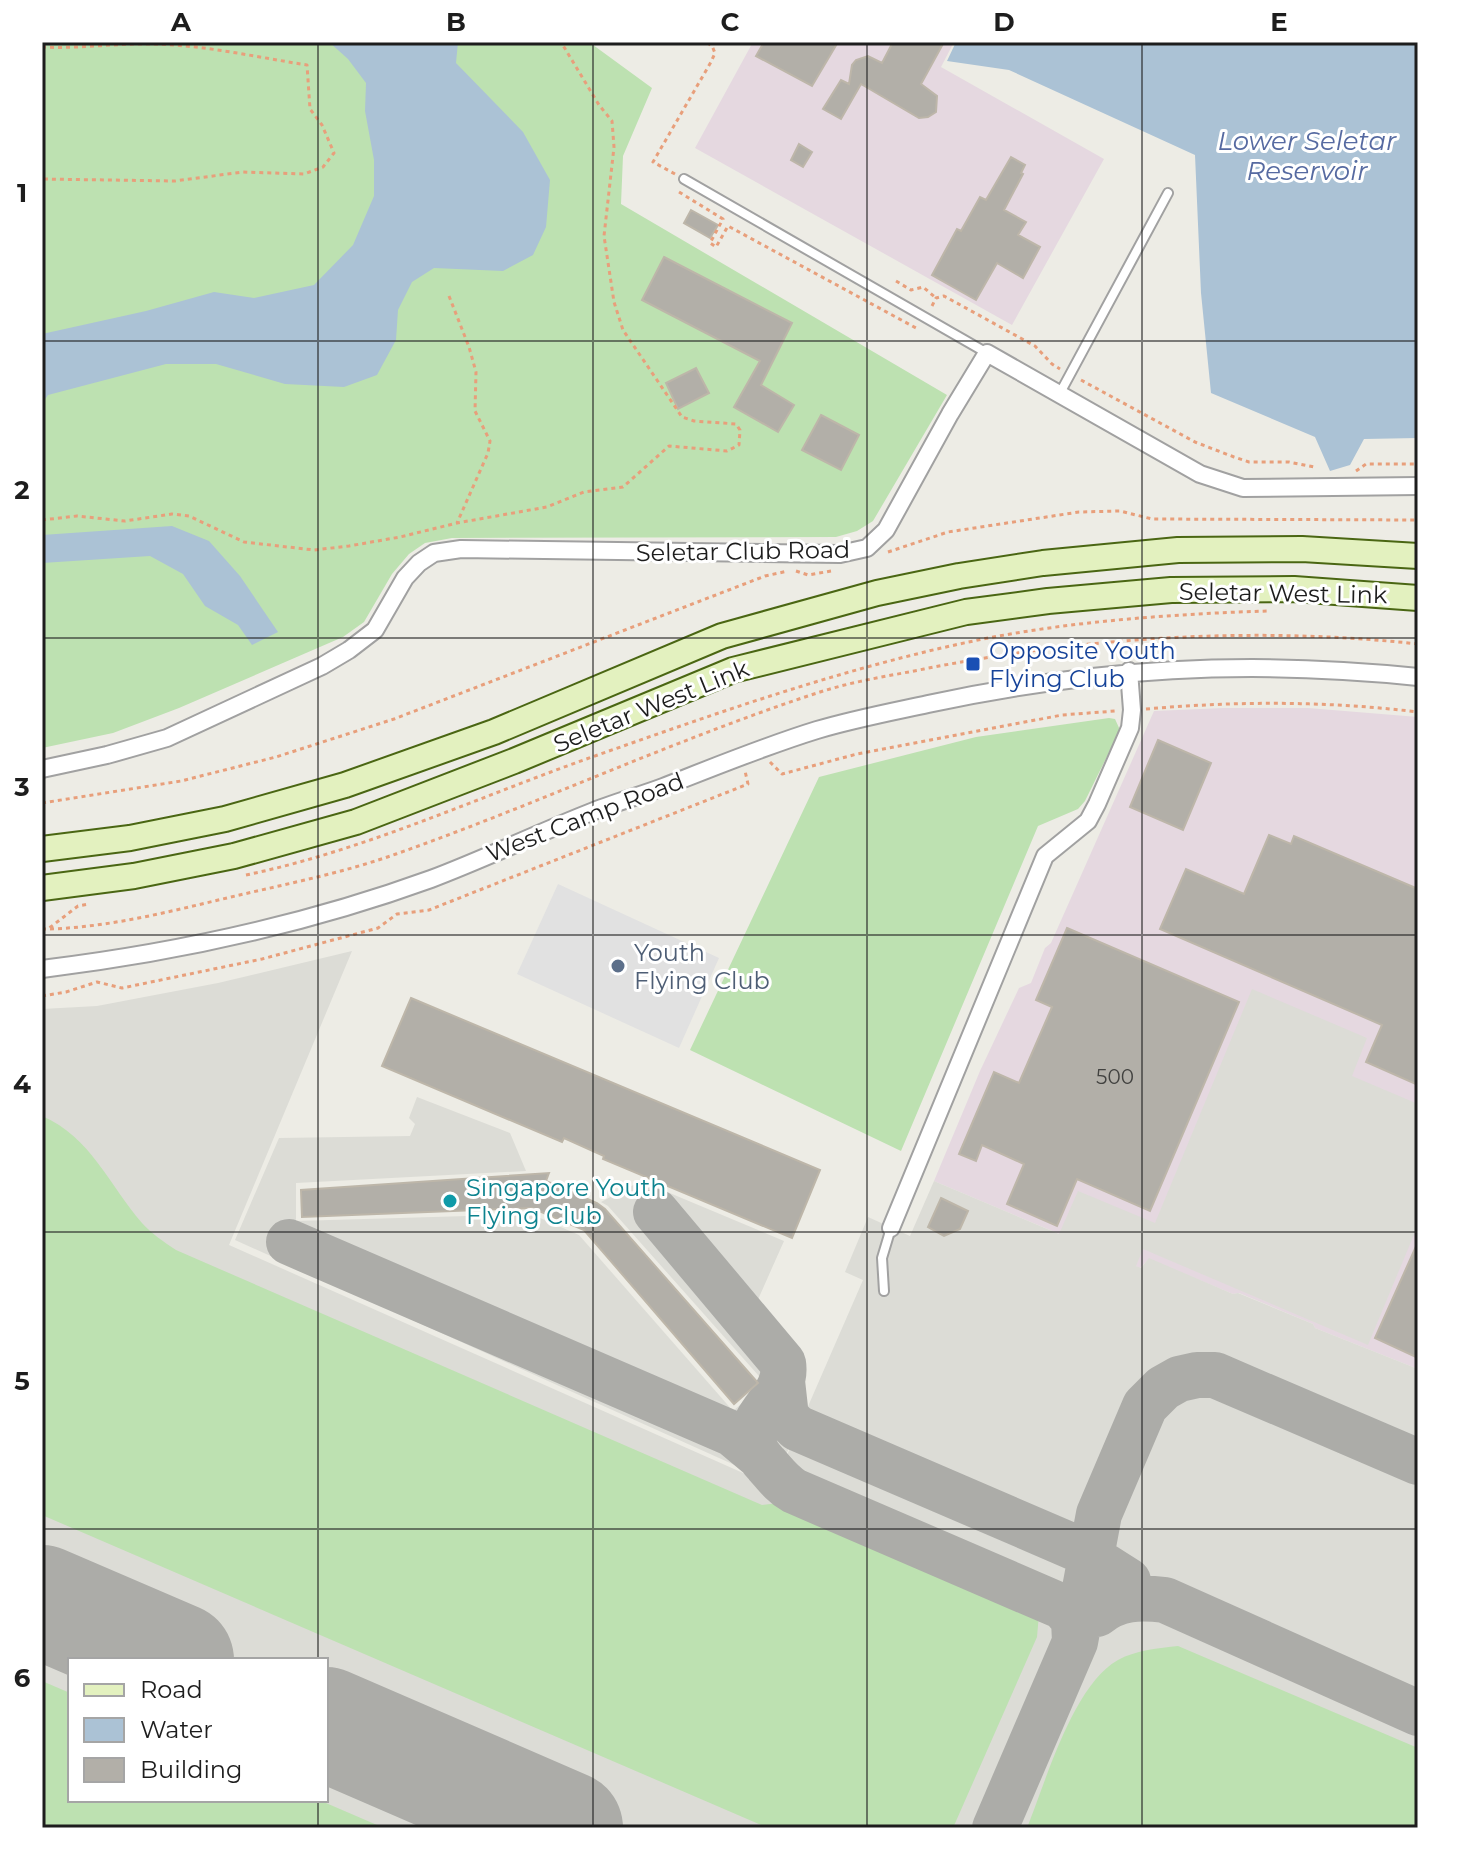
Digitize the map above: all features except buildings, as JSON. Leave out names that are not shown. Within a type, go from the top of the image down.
[{"type":"main road","name":"Seletar West Link","points":[[42,849],[130,838],[225,819],[345,785],[494,732],[722,636],[877,593],[1043,563],[1178,550],[1302,549],[1418,556]]},
{"type":"main road","name":"Seletar West Link","points":[[42,888],[134,876],[234,856],[356,822],[514,761],[733,670],[966,612],[1171,590],[1294,589],[1418,598]]},
{"type":"main road","points":[[494,732],[551,723],[603,703],[610,705],[616,718]]},
{"type":"street","points":[[987,353],[1200,474],[1243,488],[1418,486]]},
{"type":"street","name":"Seletar Club Road","points":[[42,769],[167,738],[322,666],[375,630],[405,578],[434,553],[461,549],[840,554],[867,548],[886,530],[987,353]]},
{"type":"street","name":"West Camp Road","points":[[42,969],[177,950],[313,915],[429,879],[589,813],[765,746],[820,729],[1035,684],[1129,671],[1298,667],[1418,677]]},
{"type":"street","points":[[891,1228],[1045,856],[1088,821],[1130,728],[1129,671]]},
{"type":"lane","points":[[684,179],[987,353]]},
{"type":"lane","points":[[1060,393],[1168,193]]},
{"type":"lane","points":[[884,1291],[882,1258],[891,1228]]},
{"type":"path","points":[[42,520],[77,516],[125,521],[181,515],[244,542],[314,550],[400,537],[547,507],[584,492],[623,487],[669,446],[727,451],[739,445],[739,426],[732,422],[694,421],[682,417],[623,330],[614,302],[604,236],[614,147],[612,121],[561,42]]},
{"type":"path","points":[[684,179],[653,162],[715,53],[706,42]]},
{"type":"path","points":[[42,47],[154,44],[307,65],[310,109],[322,125],[334,153],[323,167],[304,174],[243,172],[175,181],[42,179]]},
{"type":"path","points":[[896,281],[911,290],[923,287],[936,298]]},
{"type":"path","points":[[449,296],[476,372],[475,411],[490,441],[488,453],[457,523]]},
{"type":"path","points":[[234,878],[338,851],[461,809],[552,772],[699,719],[839,676],[983,639],[1058,628],[1223,612],[1270,611]]},
{"type":"path","points":[[767,762],[771,762],[782,774],[857,754],[1062,715],[1228,702],[1366,706],[1418,712]]},
{"type":"path","points":[[42,996],[97,982],[122,988],[262,959],[378,928],[397,914],[429,910],[748,784],[744,770],[756,766]]},
{"type":"path","points":[[42,929],[48,929],[78,906],[94,903]]},
{"type":"shaded area","points":[[753,42],[954,42],[941,67],[1104,159],[1012,325],[695,148]]},
{"type":"shaded area","points":[[1308,708],[1418,717],[1418,1369],[1315,1328],[1313,1324],[1239,1293],[1233,1294],[1149,1259],[1140,1268],[934,1181],[1019,988],[1031,983],[1045,948],[1051,943],[1154,711]]},
{"type":"shaded area","name":"Youth Flying Club","points":[[558,884],[719,958],[679,1048],[517,974]]},
{"type":"shaded area","points":[[352,951],[229,1245],[768,1484],[776,1481],[799,1427],[775,1478],[770,1481],[235,1240],[279,1138],[410,1136],[415,1124],[409,1118],[417,1097],[510,1133],[526,1171],[296,1183],[296,1221],[531,1214],[579,1235],[733,1411],[765,1383],[608,1206],[601,1202],[641,1181],[784,1241],[756,1304],[806,1363],[799,1395],[806,1411],[863,1280],[845,1272],[868,1217],[910,1236],[934,1181],[1059,1234],[1078,1191],[1155,1223],[1252,989],[1367,1038],[1352,1076],[1418,1104],[1418,1225],[1368,1345],[1143,1249],[1136,1266],[1141,1268],[1149,1258],[1418,1369],[1418,1828],[42,1828],[42,1009],[97,1006],[218,983]]},
{"type":"green space","points":[[42,42],[589,42],[652,88],[623,156],[621,204],[947,395],[873,521],[857,531],[836,537],[452,538],[425,543],[409,554],[392,574],[364,622],[343,637],[113,733],[42,748]]},
{"type":"green space","points":[[1115,719],[1120,730],[1085,801],[1078,809],[1038,826],[901,1151],[690,1050],[819,777],[976,737]]},
{"type":"green space","points":[[42,1116],[74,1136],[142,1223],[176,1250],[762,1505],[787,1502],[1029,1605],[1039,1614],[1037,1637],[953,1828],[768,1828],[42,1515]]},
{"type":"green space","points":[[1178,1646],[1418,1748],[1418,1828],[1027,1828],[1052,1761],[1087,1690],[1102,1672],[1118,1660],[1148,1650]]},
{"type":"green space","points":[[42,1681],[68,1692],[68,1802],[324,1802],[384,1828],[42,1828]]},
{"type":"water","points":[[329,42],[458,42],[456,63],[523,132],[550,180],[546,227],[533,255],[503,271],[434,268],[412,282],[398,310],[396,340],[377,375],[344,387],[285,384],[216,364],[166,364],[48,395],[42,404],[42,334],[214,292],[254,298],[314,285],[353,245],[374,196],[374,160],[365,111],[366,83],[348,59]]},
{"type":"water","name":"Lower Seletar Reservoir","points":[[956,42],[1418,42],[1418,438],[1364,439],[1350,465],[1330,471],[1315,437],[1211,393],[1201,293],[1195,155],[1009,70],[947,61]]},
{"type":"water","points":[[172,526],[209,541],[240,576],[278,632],[252,645],[238,625],[205,606],[183,574],[150,556],[42,563],[42,535]]},
{"type":"taxiway","points":[[656,1212],[783,1363],[783,1378],[778,1391],[762,1414],[753,1436],[756,1449],[779,1479],[794,1491],[1063,1607],[1074,1620],[1075,1642]]},
{"type":"taxiway","points":[[289,1242],[733,1434],[757,1454]]},
{"type":"taxiway","points":[[995,1828],[1075,1642],[1099,1514],[1145,1406],[1163,1388],[1179,1379],[1215,1375],[1418,1462]]},
{"type":"taxiway","points":[[782,1381],[786,1417],[797,1428],[1076,1548],[1128,1581]]},
{"type":"taxiway","points":[[1097,1614],[1113,1604],[1130,1600],[1165,1600],[1418,1713]]},
{"type":"runway","points":[[42,1602],[172,1658]]},
{"type":"runway","points":[[328,1725],[566,1828]]},
{"type":"place","name":"Opposite Youth Flying Club","points":[[973,664]]},
{"type":"place","name":"Youth Flying Club","points":[[618,966]]},
{"type":"place","name":"Singapore Youth Flying Club","points":[[450,1201]]}]
